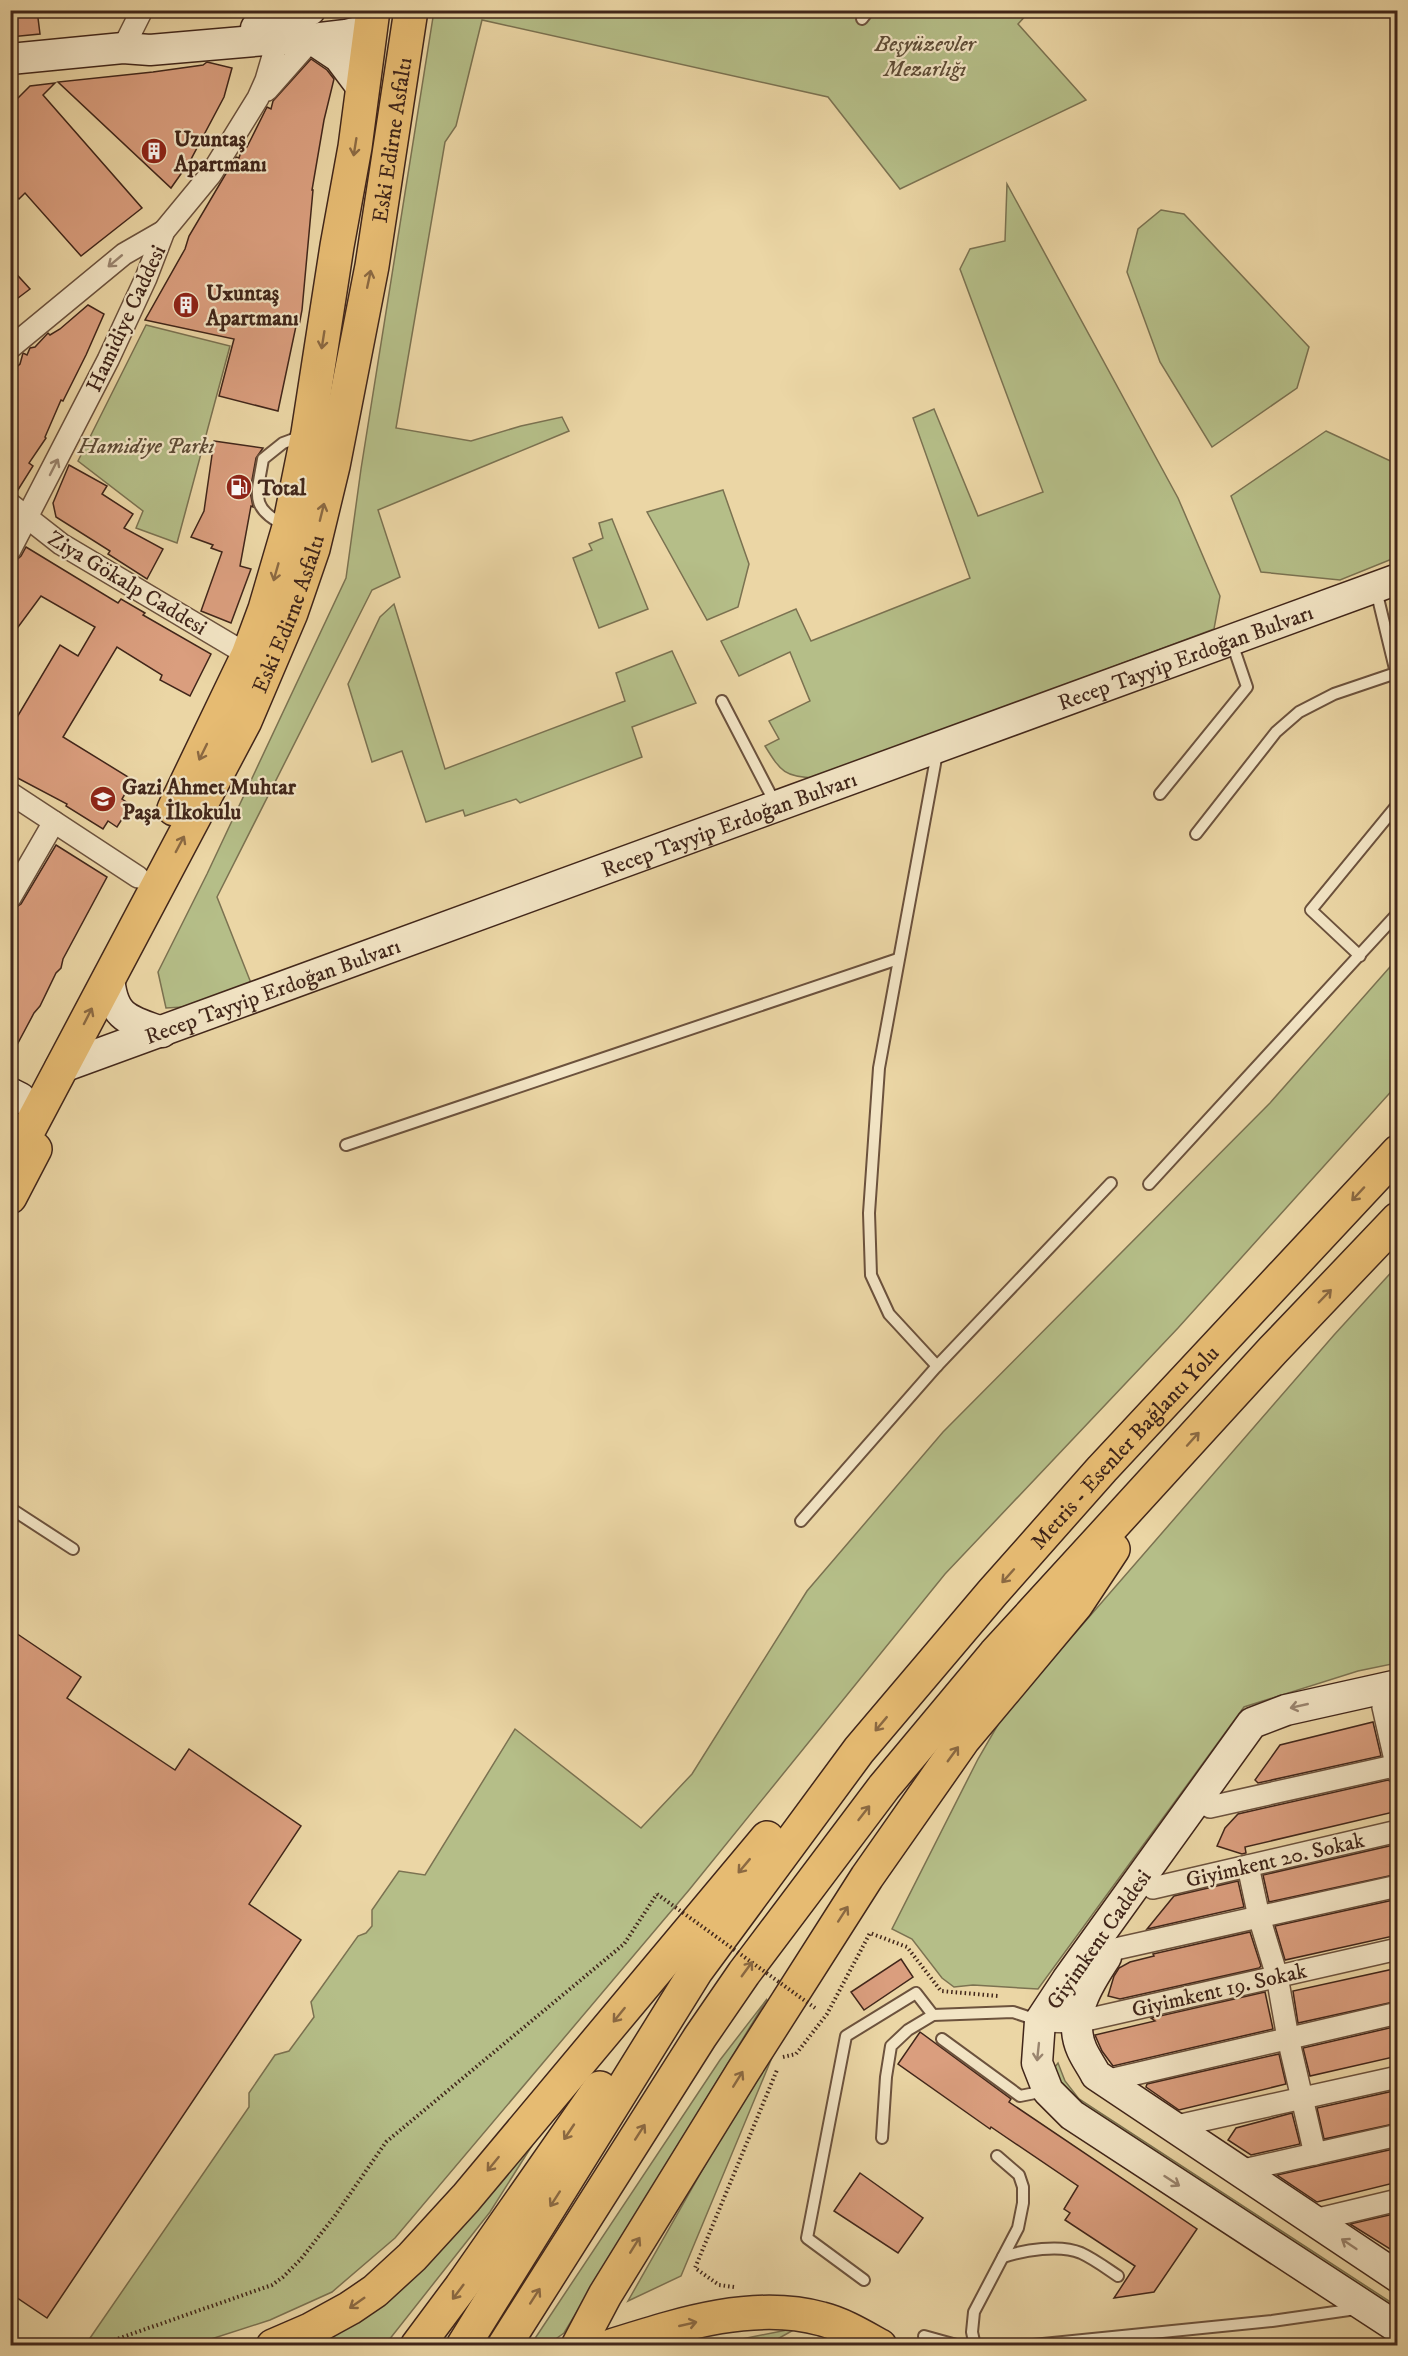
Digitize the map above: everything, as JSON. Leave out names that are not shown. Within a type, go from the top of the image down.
[{"type":"main road","points":[[371,20],[397,10]]},
{"type":"main road","name":"Eski Edirne Asfaltı","points":[[29,1094],[109,976],[245,721],[291,614],[313,549],[333,466],[372,266],[411,10]]},
{"type":"main road","name":"Eski Edirne Asfaltı","points":[[10,1165],[29,1094],[193,772],[248,656],[265,609],[289,527],[308,433],[363,89],[371,20]]},
{"type":"main road","points":[[329,302],[338,299],[351,305],[357,339]]},
{"type":"main road","points":[[10,1197],[28,1165],[39,1139],[42,1123],[29,1094]]},
{"type":"main road","name":"Metris - Esenler Bağlantı Yolu","points":[[859,1750],[993,1592],[1102,1469],[1398,1152]]},
{"type":"main road","name":"Metris - Esenler Bağlantı Yolu","points":[[1154,1483],[1273,1350],[1398,1219]]},
{"type":"main road","points":[[578,2346],[605,2295],[742,2073],[867,1877],[963,1740],[1076,1605],[1103,1567],[1154,1483]]},
{"type":"main road","points":[[504,2346],[700,2037],[836,1848],[994,1654],[1154,1483]]},
{"type":"main road","points":[[463,2346],[696,1971],[859,1750]]},
{"type":"main road","points":[[273,2346],[310,2330],[350,2308],[375,2291],[412,2257],[466,2198],[777,1827],[813,1790],[859,1750]]},
{"type":"main road","points":[[417,2346],[487,2251],[593,2097],[643,2031],[696,1971]]},
{"type":"main road","points":[[611,2346],[656,2332],[735,2314],[765,2312],[792,2312],[824,2319],[880,2346]]},
{"type":"street","points":[[123,48],[142,10]]},
{"type":"street","points":[[10,59],[123,48],[150,50],[193,47],[311,25],[346,35],[371,20]]},
{"type":"street","points":[[311,25],[363,89]]},
{"type":"street","points":[[258,98],[278,79],[311,25]]},
{"type":"street","points":[[258,98],[266,80],[281,30]]},
{"type":"street","name":"Hamidiye Caddesi","points":[[10,550],[28,520],[108,360],[146,278],[164,231],[211,174],[258,98]]},
{"type":"street","points":[[10,348],[124,254],[164,231]]},
{"type":"street","name":"Ziya Gökalp Caddesi","points":[[10,504],[61,544],[248,656]]},
{"type":"street","name":"Recep Tayyip Erdoğan Bulvarı","points":[[29,1094],[162,1032],[1246,632],[1386,583]]},
{"type":"street","points":[[10,793],[138,877]]},
{"type":"street","points":[[10,898],[54,822]]},
{"type":"street","points":[[109,976],[110,995],[117,1010],[133,1022],[162,1032]]},
{"type":"street","points":[[1210,1807],[1397,1768],[1393,1699]]},
{"type":"street","name":"Giyimkent Caddesi","points":[[1393,1699],[1286,1730],[1266,1738],[1248,1755],[1153,1887],[1085,1988],[1077,2022],[1081,2048],[1096,2075],[1314,2220],[1393,2269]]},
{"type":"street","name":"Giyimkent Caddesi","points":[[1393,1699],[1286,1710],[1252,1723],[1074,1971],[1041,2021],[1037,2063],[1048,2091],[1072,2115],[1398,2328]]},
{"type":"street","name":"Giyimkent 20. Sokak","points":[[1153,1887],[1398,1831]]},
{"type":"street","points":[[1248,1866],[1259,1917],[1277,1976],[1288,2038],[1315,2154]]},
{"type":"street","points":[[1111,1950],[1398,1886]]},
{"type":"street","name":"Giyimkent 19. Sokak","points":[[1041,2021],[1077,2022],[1398,1949]]},
{"type":"street","points":[[1105,2081],[1398,2013]]},
{"type":"street","points":[[1172,2127],[1398,2077]]},
{"type":"street","points":[[1239,2171],[1398,2135]]},
{"type":"street","points":[[1314,2220],[1398,2199]]},
{"type":"lane","points":[[1196,834],[1276,732],[1299,712],[1334,694],[1397,675],[1386,583]]},
{"type":"lane","points":[[1160,794],[1247,687],[1246,632]]},
{"type":"lane","points":[[722,701],[777,806]]},
{"type":"lane","points":[[937,1366],[889,1314],[871,1275],[869,1213],[879,1068],[938,747]]},
{"type":"lane","points":[[1360,956],[1311,910],[1398,804]]},
{"type":"lane","points":[[1149,1184],[1398,912]]},
{"type":"lane","points":[[346,1145],[898,959]]},
{"type":"lane","points":[[801,1521],[937,1366],[1112,1183]]},
{"type":"lane","points":[[10,1508],[73,1549]]},
{"type":"lane","points":[[864,2280],[807,2238],[846,2036],[916,1993],[933,2015]]},
{"type":"lane","points":[[882,2138],[886,2077],[891,2046],[908,2030],[933,2015],[1013,2012],[1041,2021]]},
{"type":"lane","points":[[942,2039],[1020,2096],[1048,2091]]},
{"type":"lane","points":[[975,2346],[972,2332],[974,2312],[1018,2228],[1023,2187],[1019,2175],[997,2156]]},
{"type":"lane","points":[[1003,2257],[1050,2248],[1080,2252],[1118,2276]]},
{"type":"lane","points":[[1023,2346],[1272,2321],[1366,2308]]},
{"type":"lane","points":[[924,2336],[960,2346]]},
{"type":"path","points":[[97,2346],[272,2284],[283,2277],[301,2259],[334,2217],[386,2142],[624,1944],[657,1894],[815,2008]]},
{"type":"path","points":[[783,2057],[796,2054],[827,2014],[870,1933],[907,1947],[941,1991],[1009,1996]]},
{"type":"path","points":[[695,2268],[778,2068]]},
{"type":"green space","name":"Beşyüzevler Mezarlığı","points":[[434,11],[1030,11],[1018,24],[1086,100],[900,189],[828,97],[482,20],[456,126],[445,142],[396,428],[471,441],[562,417],[569,431],[378,510],[400,577],[372,590],[217,897],[251,983],[183,1007],[166,1008],[158,972],[207,874],[346,578],[361,469]]},
{"type":"green space","points":[[1007,184],[1178,498],[1220,596],[1214,629],[815,778],[790,774],[775,762],[765,746],[779,739],[769,721],[810,701],[790,652],[739,676],[721,641],[796,609],[811,641],[970,578],[913,418],[934,409],[978,516],[1043,492],[960,269],[970,249],[1005,241]]},
{"type":"green space","points":[[1161,210],[1184,214],[1309,347],[1297,388],[1212,447],[1160,362],[1127,272],[1138,229]]},
{"type":"green space","name":"Hamidiye Parkı","points":[[146,325],[230,346],[177,543],[136,528],[143,511],[78,461]]},
{"type":"green space","points":[[1326,431],[1397,464],[1397,557],[1340,580],[1261,572],[1231,496]]},
{"type":"green space","points":[[723,490],[749,564],[738,607],[707,620],[647,512]]},
{"type":"green space","points":[[612,519],[648,609],[599,628],[573,558],[592,550],[589,544],[603,538],[599,523]]},
{"type":"green space","points":[[394,604],[445,769],[625,701],[616,673],[672,651],[696,703],[632,727],[642,757],[520,803],[516,799],[465,816],[463,810],[426,822],[402,751],[372,762],[348,684],[380,617]]},
{"type":"green space","points":[[1397,959],[1397,1085],[1178,1328],[945,1574],[689,1890],[395,2238],[332,2292],[270,2320],[205,2341],[177,2345],[75,2345],[88,2341],[249,2107],[249,2093],[275,2055],[289,2051],[314,2017],[311,2002],[358,1936],[366,1933],[372,1926],[372,1910],[399,1871],[425,1875],[515,1729],[641,1828],[692,1774],[807,1591],[943,1432],[1270,1103]]},
{"type":"green space","points":[[1397,1266],[1397,1663],[1358,1671],[1244,1707],[1038,1989],[973,1985],[954,1987],[942,1978],[912,1939],[892,1929],[978,1759],[1003,1716],[1334,1335]]},
{"type":"green space","points":[[767,1999],[564,2333],[547,2345],[530,2346],[720,2060]]},
{"type":"green space","points":[[788,2019],[681,2276],[628,2301]]},
{"type":"green space","points":[[1058,2063],[1065,2081],[1079,2099],[1392,2303],[1387,2312],[1071,2105],[1049,2075]]},
{"type":"green space","points":[[545,2125],[490,2212],[385,2345],[313,2346]]},
{"type":"green space","points":[[797,2328],[767,2345],[712,2345]]},
{"type":"building","points":[[10,10],[37,10],[40,34],[10,37]]},
{"type":"building","points":[[311,59],[327,70],[334,79],[324,120],[312,190],[302,310],[299,326],[296,326],[278,411],[219,396],[234,339],[145,320],[185,249],[189,236],[231,165],[234,166],[236,157],[239,158],[243,146],[247,147],[267,107],[271,109],[273,101]]},
{"type":"building","points":[[207,62],[232,68],[224,97],[190,161],[171,188],[58,82],[153,72],[203,65]]},
{"type":"building","points":[[55,83],[43,95],[142,208],[81,256],[25,193],[19,199],[10,191],[10,106],[30,86]]},
{"type":"building","points":[[10,267],[30,289],[10,304]]},
{"type":"building","points":[[88,305],[104,314],[63,401],[61,400],[46,438],[29,463],[33,466],[16,493],[10,491],[10,373],[20,364],[23,353],[27,355],[30,348],[35,347],[48,333],[50,335],[60,329]]},
{"type":"building","points":[[214,441],[263,448],[256,458],[250,491],[253,507],[251,506],[240,566],[251,569],[231,623],[201,611],[222,552],[211,548],[213,545],[191,537],[204,511]]},
{"type":"building","points":[[69,465],[107,486],[102,494],[133,514],[124,528],[163,549],[147,579],[108,554],[110,551],[56,517],[53,503]]},
{"type":"building","points":[[26,547],[118,603],[121,599],[145,613],[143,615],[211,654],[190,696],[160,680],[162,675],[117,647],[63,737],[133,780],[122,799],[131,805],[117,827],[108,821],[103,829],[66,806],[67,804],[10,774],[10,729],[60,645],[78,656],[95,627],[41,596],[10,638],[10,566],[21,556]]},
{"type":"building","points":[[56,845],[107,877],[63,959],[61,968],[56,973],[10,1058],[10,911],[21,904]]},
{"type":"building","points":[[10,1629],[81,1677],[67,1698],[175,1770],[189,1749],[301,1826],[249,1904],[301,1940],[47,2318],[10,2293]]},
{"type":"building","points":[[1373,1722],[1381,1756],[1258,1783],[1255,1780],[1280,1745]]},
{"type":"building","points":[[1388,1780],[1398,1785],[1398,1811],[1245,1847],[1246,1853],[1242,1854],[1217,1846],[1225,1828],[1238,1814]]},
{"type":"building","points":[[1398,1844],[1398,1874],[1269,1902],[1263,1875]]},
{"type":"building","points":[[1238,1881],[1244,1907],[1147,1929],[1174,1896]]},
{"type":"building","points":[[1398,1899],[1398,1935],[1285,1960],[1275,1926]]},
{"type":"building","points":[[1250,1932],[1261,1966],[1259,1968],[1120,1999],[1108,1996],[1119,1968],[1130,1962],[1154,1956],[1153,1954]]},
{"type":"building","points":[[901,1959],[913,1977],[864,2010],[851,1992]]},
{"type":"building","points":[[1398,1968],[1398,2001],[1298,2023],[1293,1991]]},
{"type":"building","points":[[1265,1992],[1273,2029],[1113,2066],[1102,2051],[1095,2035],[1155,2021],[1151,2018]]},
{"type":"building","points":[[1398,2026],[1398,2056],[1310,2076],[1303,2048]]},
{"type":"building","points":[[920,2032],[1011,2099],[1009,2102],[1197,2229],[1154,2292],[1114,2298],[1135,2266],[1065,2220],[1070,2213],[1064,2209],[1078,2186],[991,2127],[990,2129],[898,2064]]},
{"type":"building","points":[[1279,2054],[1286,2084],[1179,2110],[1146,2087],[1147,2084]]},
{"type":"building","points":[[1398,2090],[1398,2123],[1324,2139],[1317,2108]]},
{"type":"building","points":[[1292,2113],[1300,2144],[1251,2155],[1228,2140],[1236,2128]]},
{"type":"building","points":[[1398,2148],[1398,2182],[1317,2202],[1277,2175]]},
{"type":"building","points":[[860,2173],[923,2218],[898,2253],[834,2211]]},
{"type":"building","points":[[1398,2213],[1398,2254],[1350,2224]]},
{"type":"place","name":"Uzuntaş Apartmanı","points":[[154,151]]},
{"type":"place","name":"Uxuntaş Apartmanı","points":[[186,305]]},
{"type":"place","name":"Total","points":[[239,487]]},
{"type":"place","name":"Gazi Ahmet Muhtar Paşa İlkokulu","points":[[103,799]]}]
